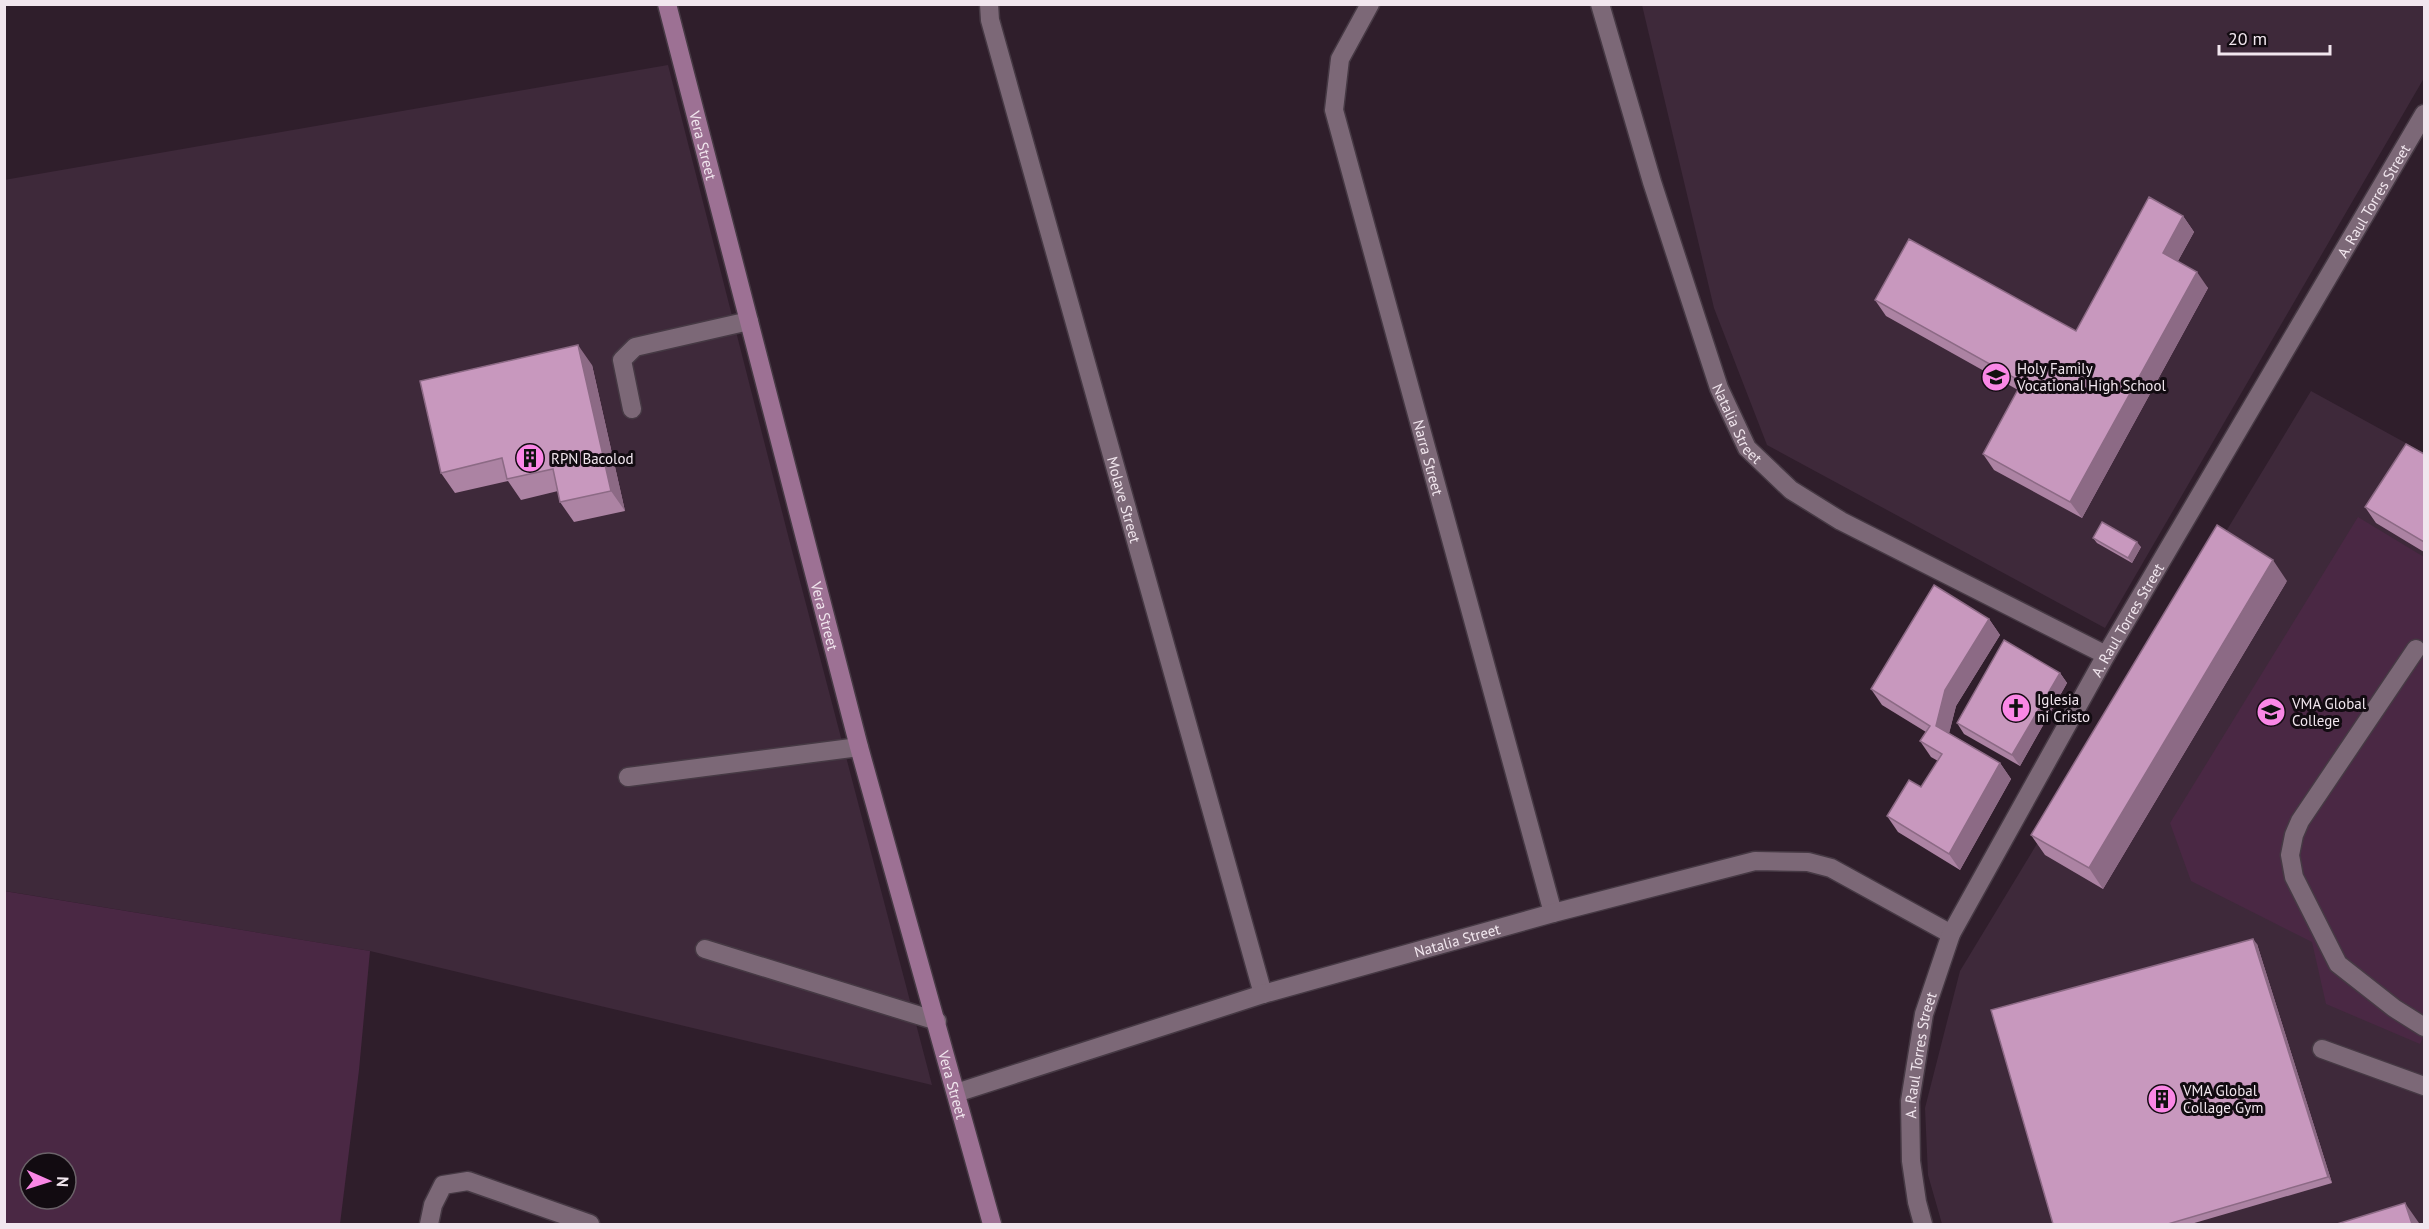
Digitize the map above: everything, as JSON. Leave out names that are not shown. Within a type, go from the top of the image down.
[{"type":"street","name":"Vera Street","points":[[667,4],[859,747],[992,1224]]},
{"type":"street","name":"Molave Street","points":[[989,4],[990,20],[1263,994]]},
{"type":"street","name":"Narra Street","points":[[1370,4],[1340,59],[1334,110],[1553,914]]},
{"type":"street","name":"Natalia Street","points":[[1600,4],[1652,182],[1719,388],[1748,448],[1791,490],[1841,521],[2106,655]]},
{"type":"street","name":"A. Raul Torres Street","points":[[1923,1224],[1911,1161],[1910,1101],[1924,1014],[1951,934],[2106,655],[2424,114]]},
{"type":"street","points":[[632,409],[622,360],[635,347],[749,321]]},
{"type":"street","points":[[2416,649],[2300,821],[2294,835],[2290,855],[2294,877],[2338,964],[2394,1008],[2424,1027]]},
{"type":"street","points":[[627,777],[859,747]]},
{"type":"street","name":"Natalia Street","points":[[956,1093],[1263,994],[1755,861],[1808,862],[1831,868],[1951,934]]},
{"type":"street","points":[[705,949],[937,1021]]},
{"type":"street","points":[[2322,1049],[2424,1086]]},
{"type":"street","points":[[429,1224],[433,1205],[443,1185],[468,1181],[590,1224]]},
{"type":"shaded area","name":"Holy Family Vocational High School","points":[[1642,5],[2424,5],[2424,78],[2105,628],[1767,445],[1714,308]]},
{"type":"shaded area","points":[[668,65],[932,1085],[370,951],[5,891],[4,180]]},
{"type":"shaded area","name":"VMA Global College","points":[[2311,391],[2424,453],[2424,1224],[1942,1224],[1928,1175],[1925,1108],[1960,971]]},
{"type":"shaded area","points":[[2358,517],[2424,557],[2424,1036],[2420,1044],[2326,1004],[2312,942],[2191,881],[2170,823]]},
{"type":"shaded area","points":[[4,891],[370,951],[359,1070],[340,1224],[5,1224]]},
{"type":"building","points":[[2149,197],[2183,216],[2163,253],[2197,272],[2070,502],[1983,454],[2022,382],[1875,300],[1909,239],[2076,331]]},
{"type":"building","name":"RPN Bacolod","points":[[578,345],[611,491],[560,502],[553,469],[507,479],[502,458],[441,473],[420,381]]},
{"type":"building","points":[[2406,444],[2424,454],[2424,542],[2365,507]]},
{"type":"building","points":[[2102,522],[2137,542],[2128,558],[2093,538]]},
{"type":"building","points":[[2217,525],[2273,560],[2089,868],[2031,835]]},
{"type":"building","points":[[1934,585],[1989,619],[1945,690],[1936,726],[2000,763],[1949,854],[1887,816],[1909,780],[1921,787],[1942,754],[1920,741],[1930,726],[1871,689]]},
{"type":"building","name":"Iglesia ni Cristo","points":[[2004,640],[2060,673],[2012,755],[1957,723]]},
{"type":"building","name":"VMA Global Collage Gym","points":[[2253,939],[2328,1177],[2168,1224],[2053,1224],[1991,1010]]},
{"type":"building","points":[[2405,1203],[2412,1224],[2337,1224]]},
{"type":"place","name":"Holy Family Vocational High School","points":[[1996,377]]},
{"type":"place","name":"RPN Bacolod","points":[[530,458]]},
{"type":"place","name":"Iglesia ni Cristo","points":[[2016,708]]},
{"type":"place","name":"VMA Global College","points":[[2271,712]]},
{"type":"place","name":"VMA Global Collage Gym","points":[[2162,1099]]}]
